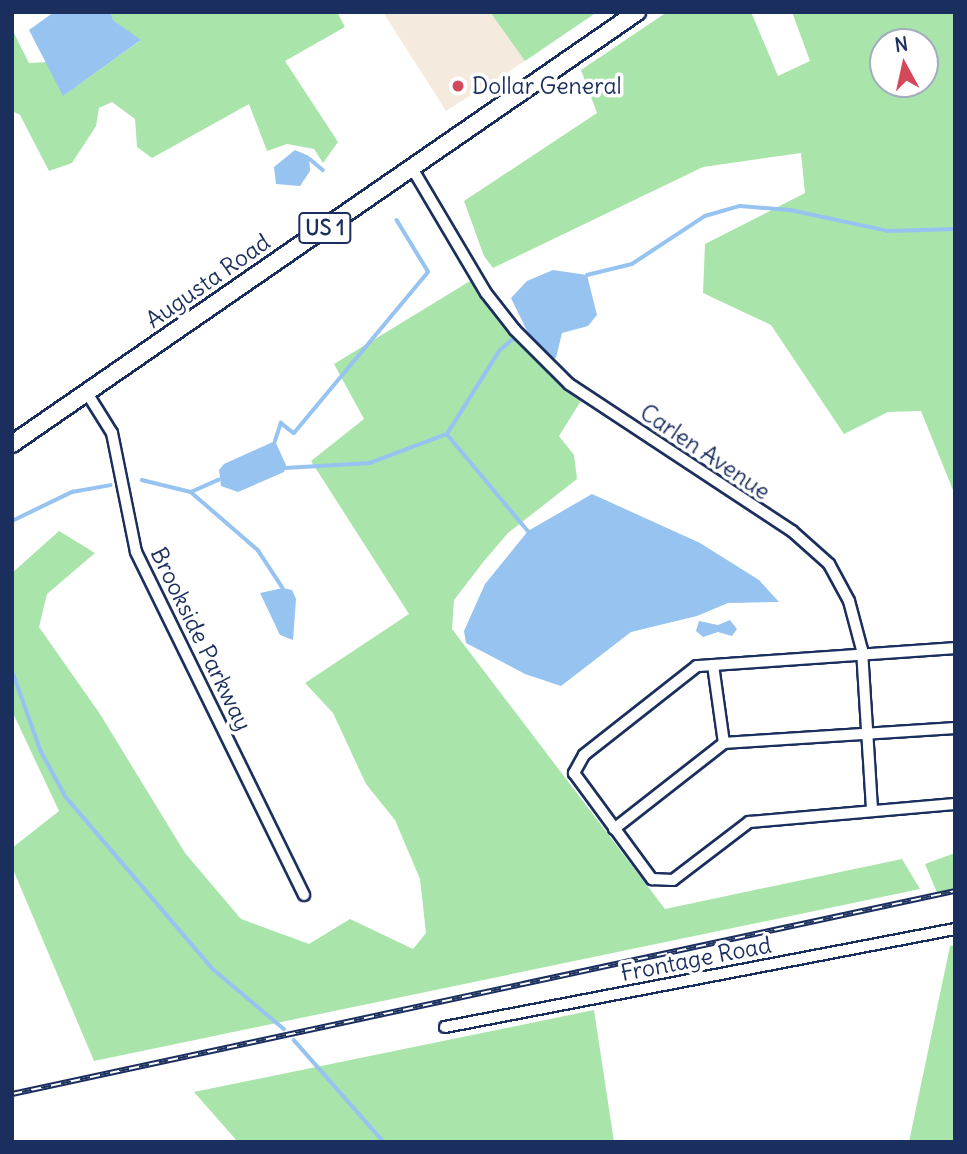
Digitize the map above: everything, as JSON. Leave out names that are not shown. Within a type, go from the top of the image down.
[{"type":"main road","name":"Augusta Road","points":[[12,444],[637,12]]},
{"type":"street","name":"Carlen Avenue","points":[[412,168],[486,293],[515,330],[569,384],[792,531],[829,564],[849,601],[862,655],[872,811]]},
{"type":"street","name":"Brookside Parkway","points":[[87,393],[112,433],[136,552],[304,895]]},
{"type":"street","points":[[955,649],[697,666],[584,755],[574,772],[652,878],[673,880],[749,822],[955,804]]},
{"type":"street","points":[[713,665],[724,743]]},
{"type":"street","points":[[614,829],[724,743],[955,728]]},
{"type":"street","name":"Frontage Road","points":[[445,1027],[955,929]]},
{"type":"shaded area","name":"Dollar General","points":[[383,12],[490,12],[525,61],[446,111]]},
{"type":"green space","points":[[111,12],[337,12],[345,27],[285,61],[338,142],[323,163],[314,149],[287,144],[267,151],[249,104],[152,158],[137,147],[135,119],[112,102],[99,108],[96,126],[72,163],[49,171],[20,115],[12,111],[12,29],[29,63],[46,62],[64,95],[140,41],[113,20]]},
{"type":"green space","points":[[490,12],[597,12],[525,61]]},
{"type":"green space","points":[[667,12],[751,12],[778,76],[810,61],[792,12],[955,12],[955,495],[921,411],[888,412],[844,434],[771,325],[703,293],[705,244],[805,193],[801,153],[703,167],[493,268],[484,256],[464,201],[597,113],[581,70]]},
{"type":"green space","points":[[475,278],[584,396],[559,436],[574,455],[577,479],[508,533],[484,561],[454,600],[452,629],[665,909],[902,859],[920,889],[94,1061],[12,867],[12,848],[59,811],[12,711],[12,573],[59,531],[95,553],[47,594],[39,627],[100,714],[185,853],[241,919],[309,944],[350,919],[413,949],[426,933],[420,879],[395,820],[366,784],[333,713],[305,683],[409,614],[311,461],[364,419],[334,364]]},
{"type":"green space","points":[[955,853],[955,891],[938,895],[925,864]]},
{"type":"green space","points":[[955,945],[955,1142],[909,1142],[950,946]]},
{"type":"green space","points":[[594,1010],[614,1142],[238,1142],[194,1092]]},
{"type":"water","points":[[54,12],[111,12],[113,20],[141,40],[63,96],[29,30]]},
{"type":"water","points":[[295,150],[309,156],[310,171],[300,186],[276,184],[274,167]]},
{"type":"water","points":[[553,270],[587,275],[597,315],[588,326],[562,333],[556,358],[547,358],[527,331],[511,298],[527,281]]},
{"type":"water","points":[[275,441],[286,465],[284,472],[238,492],[221,486],[219,470],[224,464]]},
{"type":"water","points":[[592,494],[700,543],[759,580],[779,602],[728,603],[697,616],[631,632],[561,686],[525,674],[466,643],[464,631],[485,584],[528,531]]},
{"type":"water","points":[[283,588],[292,590],[296,599],[293,640],[280,635],[260,593]]},
{"type":"water","points":[[730,620],[737,629],[732,636],[718,632],[703,637],[696,631],[699,621],[718,625]]},
{"type":"waterway","points":[[310,159],[323,170]]},
{"type":"waterway","points":[[587,275],[632,264],[705,216],[740,206],[790,210],[889,231],[955,229]]},
{"type":"waterway","points":[[275,441],[281,423],[294,433],[428,272],[397,221]]},
{"type":"waterway","points":[[285,468],[370,463],[447,434],[500,350],[512,340]]},
{"type":"waterway","points":[[447,434],[528,531]]},
{"type":"waterway","points":[[142,480],[191,492],[258,550],[283,588]]},
{"type":"waterway","points":[[191,492],[218,480]]},
{"type":"waterway","points":[[12,521],[72,492],[110,485]]},
{"type":"waterway","points":[[12,670],[41,751],[66,797],[213,969],[284,1029]]},
{"type":"waterway","points":[[294,1040],[384,1142]]},
{"type":"railway","points":[[12,1094],[955,891]]},
{"type":"place","name":"Dollar General","points":[[458,86]]}]
